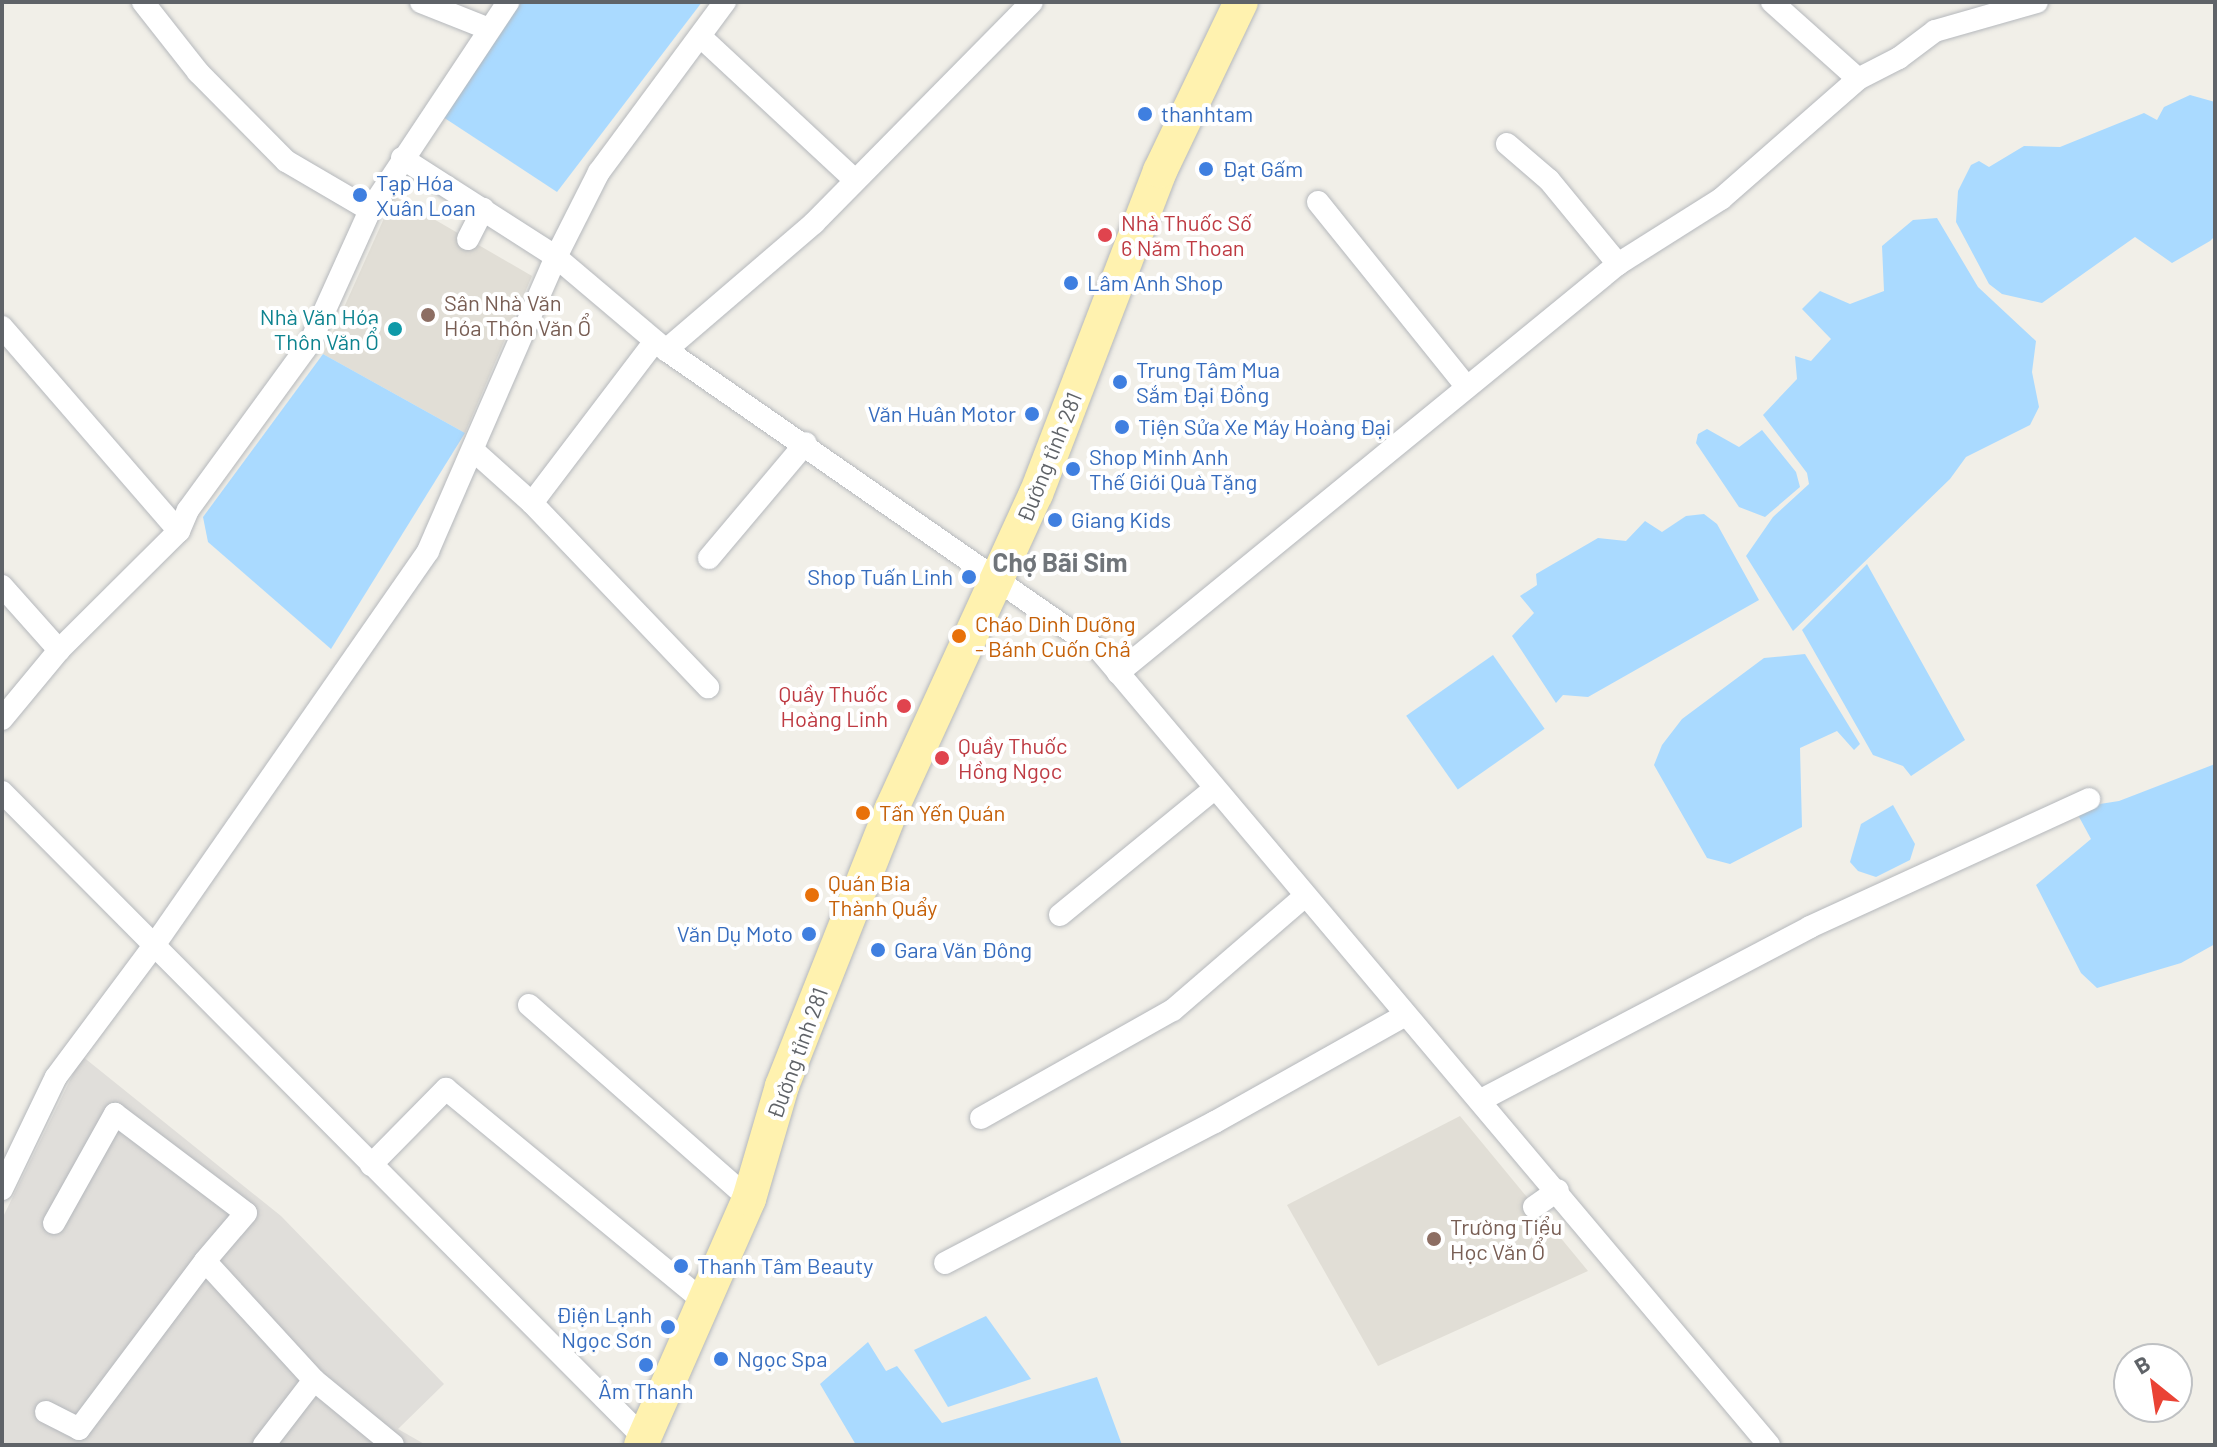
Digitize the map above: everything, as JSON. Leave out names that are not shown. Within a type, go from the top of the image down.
[{"type":"main road","name":"Đường tỉnh 281","points":[[642,1441],[706,1303],[749,1199],[782,1086],[885,825],[999,577],[1160,171],[1241,2]]},
{"type":"street","points":[[143,2],[198,72],[286,161],[370,210]]},
{"type":"street","points":[[421,2],[489,29]]},
{"type":"street","points":[[2,719],[59,650],[179,531],[188,510],[310,343],[370,210],[508,2]]},
{"type":"street","points":[[2,1189],[56,1077],[153,947],[428,551],[556,257],[619,140],[702,38],[725,2]]},
{"type":"street","points":[[532,503],[661,345],[814,223],[1032,2]]},
{"type":"street","points":[[1772,2],[1858,79]]},
{"type":"street","points":[[1118,673],[1465,385],[1618,264],[1721,199],[1858,79],[1899,58],[1935,31],[2037,2]]},
{"type":"street","points":[[702,38],[855,180]]},
{"type":"street","points":[[1507,144],[1549,180],[1618,264]]},
{"type":"street","points":[[402,158],[556,257],[661,345],[999,577],[1101,652],[1404,1016],[1558,1190],[1769,1445]]},
{"type":"street","points":[[1318,202],[1465,385]]},
{"type":"street","points":[[468,239],[483,209]]},
{"type":"street","points":[[2,327],[179,531]]},
{"type":"street","points":[[709,558],[806,443]]},
{"type":"street","points":[[474,451],[532,503],[708,687]]},
{"type":"street","points":[[2,586],[59,650]]},
{"type":"street","points":[[1060,915],[1214,789]]},
{"type":"street","points":[[2,792],[642,1441]]},
{"type":"street","points":[[1481,1100],[1810,927],[2089,799]]},
{"type":"street","points":[[981,1118],[1173,1010],[1304,897]]},
{"type":"street","points":[[529,1005],[749,1199]]},
{"type":"street","points":[[945,1263],[1215,1122],[1404,1016]]},
{"type":"street","points":[[371,1165],[446,1089],[706,1303]]},
{"type":"street","points":[[46,1412],[79,1429],[205,1261],[246,1213],[115,1114],[54,1223]]},
{"type":"street","points":[[1534,1207],[1558,1190]]},
{"type":"street","points":[[205,1261],[314,1380],[393,1445]]},
{"type":"street","points":[[264,1445],[314,1380]]},
{"type":"shaded area","name":"Sân Nhà Văn Hóa Thôn Văn Ổ","points":[[394,196],[532,276],[465,433],[323,354]]},
{"type":"shaded area","points":[[82,1056],[281,1216],[444,1384],[398,1429],[426,1445],[2,1445],[2,1219]]},
{"type":"shaded area","name":"Trường Tiểu Học Văn Ổ","points":[[1460,1116],[1588,1271],[1378,1366],[1287,1205]]},
{"type":"water","points":[[519,2],[702,2],[557,192],[443,117]]},
{"type":"water","points":[[2190,95],[2215,102],[2215,236],[2210,241],[2172,263],[2135,237],[2042,303],[2002,294],[1989,284],[1956,222],[1958,191],[1971,165],[1979,161],[1989,167],[2024,146],[2060,147],[2144,113],[2157,120],[2164,107]]},
{"type":"water","points":[[1937,218],[1978,287],[2036,341],[2032,372],[2039,407],[2030,425],[1966,457],[1950,479],[1793,631],[1746,556],[1773,517],[1809,484],[1807,473],[1763,415],[1797,379],[1795,356],[1811,361],[1831,339],[1802,309],[1820,291],[1850,304],[1884,291],[1882,246],[1913,220]]},
{"type":"water","points":[[323,354],[465,433],[331,649],[208,542],[203,517]]},
{"type":"water","points":[[1707,429],[1739,447],[1762,430],[1796,472],[1800,487],[1765,517],[1739,507],[1696,443],[1698,434]]},
{"type":"water","points":[[1704,514],[1717,524],[1759,600],[1588,697],[1563,695],[1556,703],[1512,636],[1534,613],[1520,596],[1537,585],[1536,574],[1598,538],[1626,541],[1645,521],[1662,532],[1686,516]]},
{"type":"water","points":[[1867,564],[1965,740],[1911,776],[1903,766],[1873,755],[1802,630]]},
{"type":"water","points":[[1805,654],[1860,744],[1854,750],[1837,731],[1800,748],[1802,827],[1730,864],[1707,858],[1654,765],[1662,745],[1682,719],[1764,658]]},
{"type":"water","points":[[1493,655],[1545,729],[1458,790],[1406,716]]},
{"type":"water","points":[[2215,764],[2215,944],[2181,963],[2097,988],[2081,973],[2036,885],[2091,839],[2078,815],[2087,806],[2119,801]]},
{"type":"water","points":[[1893,805],[1915,844],[1910,860],[1876,877],[1858,871],[1850,862],[1861,824]]},
{"type":"water","points":[[986,1316],[1031,1379],[948,1407],[914,1350]]},
{"type":"water","points":[[868,1342],[886,1371],[897,1366],[942,1423],[1097,1377],[1122,1445],[856,1445],[820,1384]]},
{"type":"place","name":"thanhtam","points":[[1145,114]]},
{"type":"place","name":"Đạt Gấm","points":[[1206,169]]},
{"type":"place","name":"Tạp Hóa Xuân Loan","points":[[360,195]]},
{"type":"place","name":"Nhà Thuốc Số 6 Năm Thoan","points":[[1105,235]]},
{"type":"place","name":"Lâm Anh Shop","points":[[1071,283]]},
{"type":"place","name":"Sân Nhà Văn Hóa Thôn Văn Ổ","points":[[428,315]]},
{"type":"place","name":"Nhà Văn Hóa Thôn Văn Ổ","points":[[395,329]]},
{"type":"place","name":"Trung Tâm Mua Sắm Đại Đồng","points":[[1120,382]]},
{"type":"place","name":"Văn Huân Motor","points":[[1032,414]]},
{"type":"place","name":"Tiện Sửa Xe Máy Hoàng Đại","points":[[1122,427]]},
{"type":"place","name":"Shop Minh Anh Thế Giới Quà Tặng","points":[[1073,469]]},
{"type":"place","name":"Giang Kids","points":[[1055,520]]},
{"type":"place","name":"Shop Tuấn Linh","points":[[969,577]]},
{"type":"place","name":"Cháo Dinh Dưỡng - Bánh Cuốn Chả","points":[[959,636]]},
{"type":"place","name":"Quầy Thuốc Hoàng Linh","points":[[904,706]]},
{"type":"place","name":"Quầy Thuốc Hồng Ngọc","points":[[942,758]]},
{"type":"place","name":"Tấn Yến Quán","points":[[863,813]]},
{"type":"place","name":"Quán Bia Thành Quẩy","points":[[812,895]]},
{"type":"place","name":"Văn Dụ Moto","points":[[809,934]]},
{"type":"place","name":"Gara Văn Đông","points":[[878,950]]},
{"type":"place","name":"Trường Tiểu Học Văn Ổ","points":[[1434,1239]]},
{"type":"place","name":"Thanh Tâm Beauty","points":[[681,1266]]},
{"type":"place","name":"Điện Lạnh Ngọc Sơn","points":[[668,1327]]},
{"type":"place","name":"Ngọc Spa","points":[[721,1359]]},
{"type":"place","name":"Âm Thanh","points":[[646,1365]]},
{"type":"district","name":"Chợ Bãi Sim","points":[[1060,562]]}]
